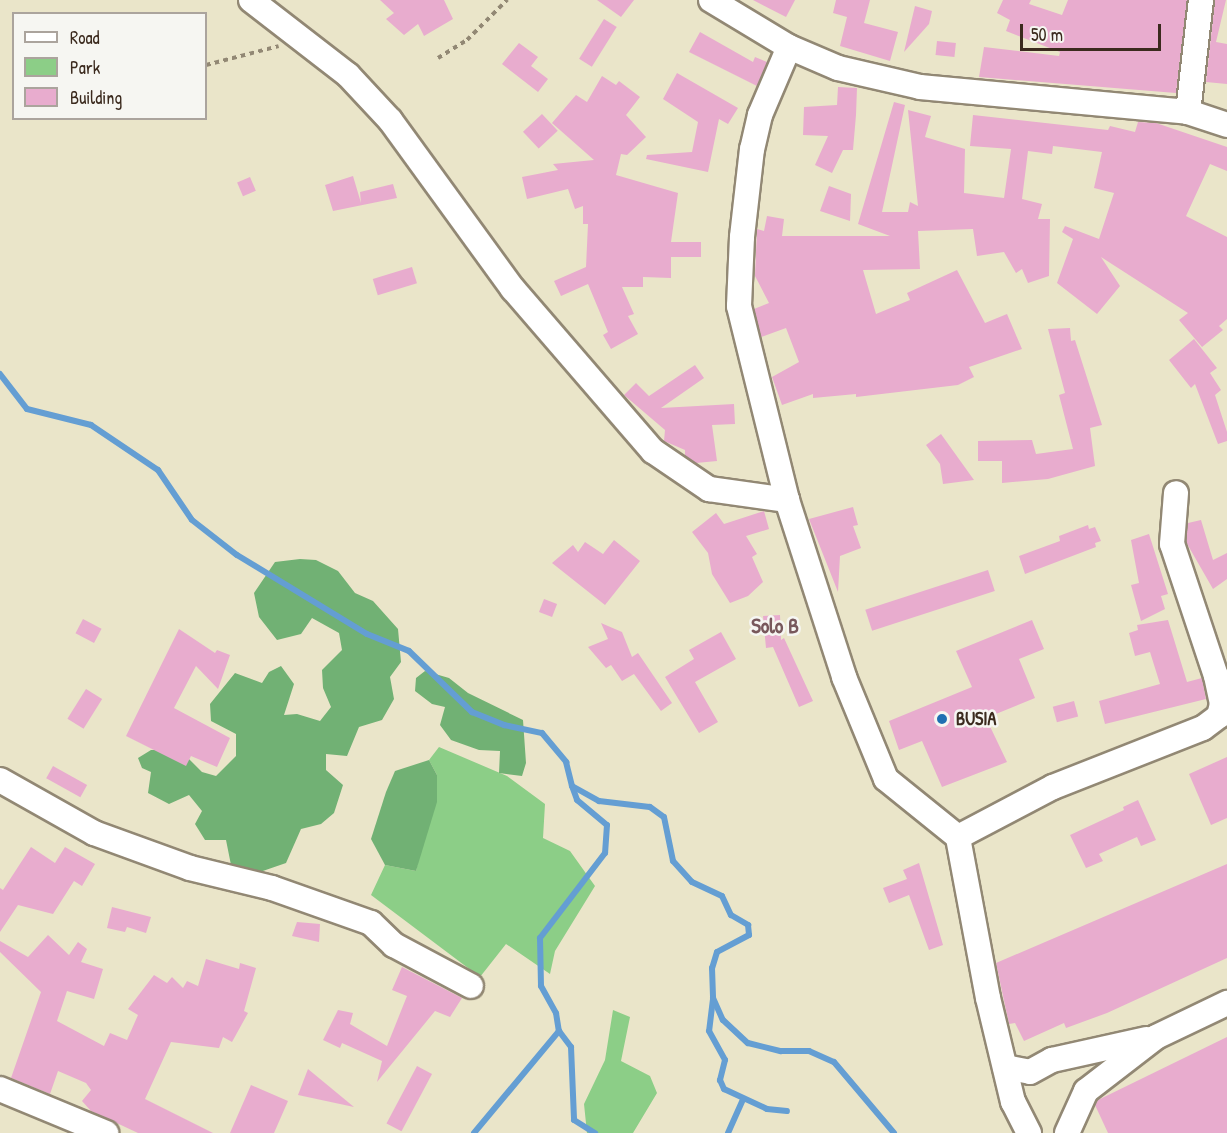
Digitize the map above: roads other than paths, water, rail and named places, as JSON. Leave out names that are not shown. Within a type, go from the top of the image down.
[{"type":"street","points":[[251,0],[348,75],[390,120],[513,289],[653,451],[709,489],[787,500]]},
{"type":"street","points":[[711,0],[789,48],[838,68],[920,87],[1188,112],[1227,125]]},
{"type":"street","points":[[1188,112],[1201,0]]},
{"type":"street","points":[[789,48],[760,115],[752,149],[738,283],[739,306],[787,500],[844,677],[886,779],[958,837],[1013,1102],[1029,1133]]},
{"type":"street","points":[[958,837],[1053,787],[1203,728],[1219,716],[1222,704],[1216,676],[1172,544],[1176,493]]},
{"type":"street","points":[[0,780],[94,833],[190,868],[272,888],[371,923],[394,945],[471,987]]},
{"type":"street","points":[[1067,1133],[1086,1091],[1156,1037],[1227,1003]]},
{"type":"street","points":[[1005,1067],[1030,1072],[1052,1060],[1156,1037]]},
{"type":"street","points":[[0,1089],[106,1133]]},
{"type":"waterway","points":[[0,374],[27,409],[91,425],[158,470],[192,520],[237,555],[367,634],[409,651],[472,712],[504,725],[542,733],[566,762],[572,786],[599,801],[650,807],[664,817],[673,861],[692,882],[722,896],[731,915],[748,925],[749,935],[717,952],[712,968],[713,998],[723,1020],[748,1043],[781,1051],[809,1051],[834,1062],[894,1133]]},
{"type":"waterway","points":[[572,786],[577,800],[607,825],[605,853],[540,938],[541,986],[556,1013],[559,1031],[571,1047],[574,1120],[595,1133]]},
{"type":"waterway","points":[[713,999],[709,1031],[725,1060],[720,1080],[724,1089],[767,1109],[787,1111]]},
{"type":"waterway","points":[[474,1133],[559,1031]]},
{"type":"waterway","points":[[728,1133],[743,1099]]},
{"type":"place","name":"BUSIA","points":[[942,719]]},
{"type":"district","name":"Solo B","points":[[775,626]]}]
